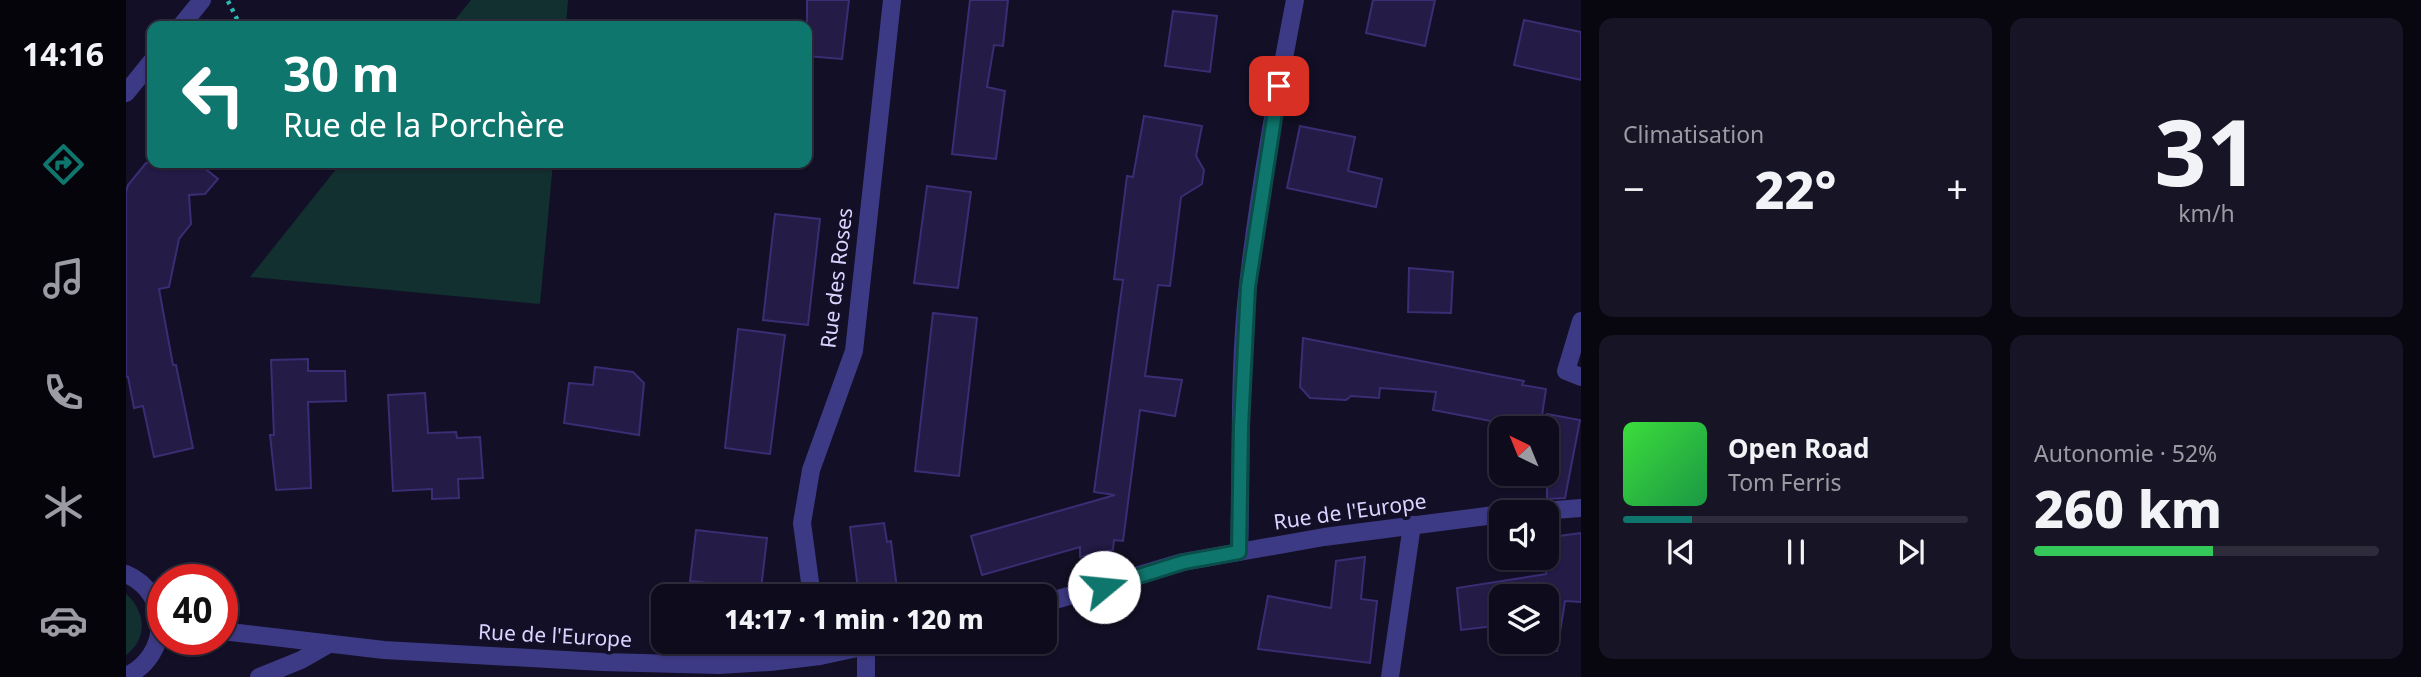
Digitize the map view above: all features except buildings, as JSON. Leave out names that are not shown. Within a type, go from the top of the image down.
[{"type":"street","points":[[185,21],[202,0]]},
{"type":"street","name":"Rue des Roses","points":[[810,584],[802,523],[811,470],[853,351],[892,0]]},
{"type":"street","points":[[1239,552],[1241,427],[1248,287],[1269,138],[1295,0]]},
{"type":"street","points":[[126,93],[147,67]]},
{"type":"street","points":[[1581,321],[1566,371],[1581,377]]},
{"type":"street","points":[[1559,510],[1581,508]]},
{"type":"street","name":"Rue de l'Europe","points":[[1057,599],[1184,562],[1324,537],[1489,516]]},
{"type":"street","points":[[1390,677],[1412,526]]},
{"type":"street","points":[[126,574],[147,589]]},
{"type":"street","name":"Rue de l'Europe","points":[[238,633],[384,650],[628,663],[719,665],[770,662],[800,654]]},
{"type":"street","points":[[259,677],[301,660],[329,644]]},
{"type":"street","points":[[866,654],[866,677]]},
{"type":"street","points":[[126,676],[138,669],[151,655]]},
{"type":"path","points":[[228,0],[239,21]]},
{"type":"green space","points":[[471,0],[568,0],[566,21],[454,21]]},
{"type":"green space","points":[[337,168],[553,168],[540,304],[250,277]]},
{"type":"green space","points":[[126,594],[138,608],[142,625],[138,641],[126,655]]},
{"type":"route","points":[[1104,587],[1184,562],[1239,552],[1241,427],[1248,287],[1279,86]]}]
